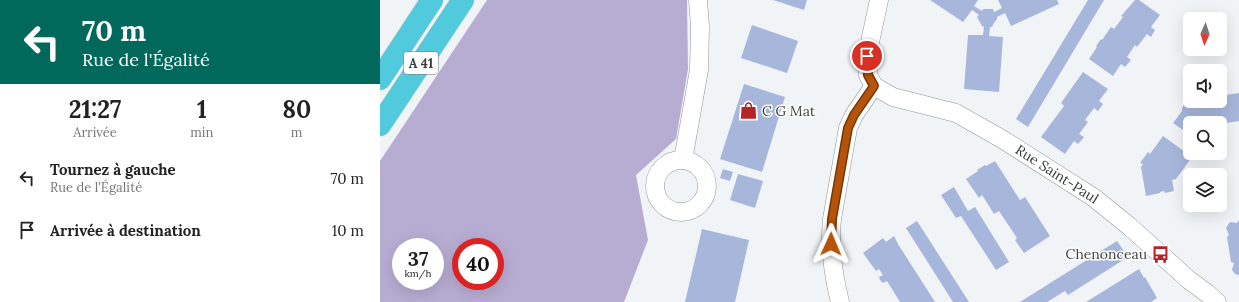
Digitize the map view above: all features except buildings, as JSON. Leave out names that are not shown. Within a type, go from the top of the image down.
[{"type":"highway","name":"A 41","points":[[380,78],[432,0]]},
{"type":"highway","name":"A 41","points":[[380,125],[463,0]]},
{"type":"street","points":[[683,160],[699,70],[700,26],[698,0]]},
{"type":"street","points":[[840,302],[833,272],[831,232],[832,219],[848,128],[854,115],[874,86],[868,75],[867,56],[879,0]]},
{"type":"street","name":"Rue Saint-Paul","points":[[874,86],[893,97],[956,113],[1002,139],[1093,197],[1130,226],[1189,280],[1217,302]]},
{"type":"shaded area","points":[[487,0],[687,0],[688,69],[676,139],[636,175],[648,240],[624,302],[380,302],[380,161]]},
{"type":"place","name":"C G Mat","points":[[749,111]]},
{"type":"place","name":"Chenonceau","points":[[1160,254]]},
{"type":"route","points":[[831,244],[832,219],[848,128],[854,115],[874,86],[868,75],[867,56]]}]
